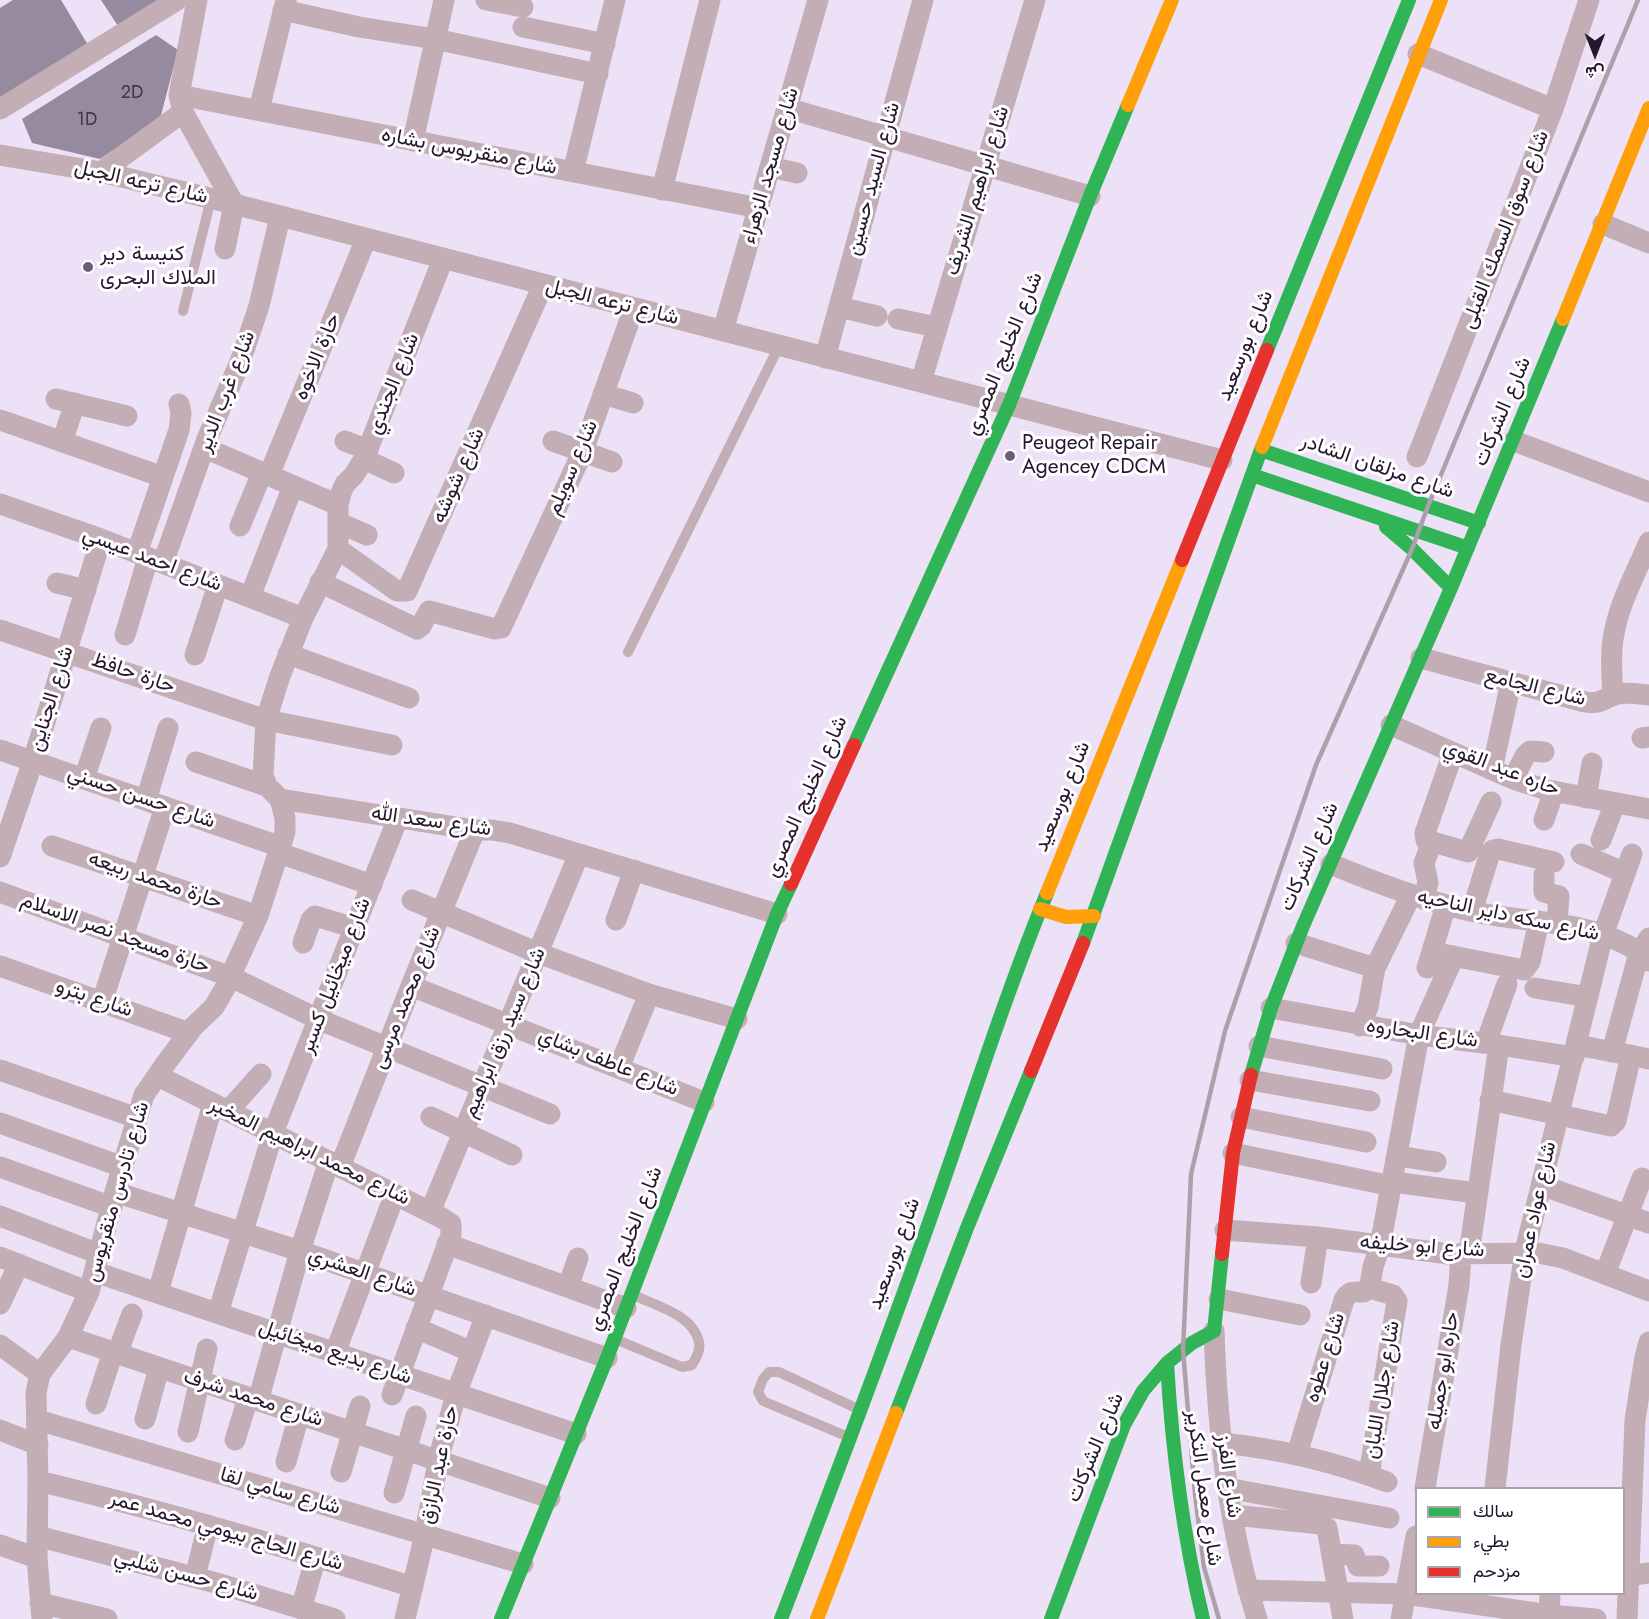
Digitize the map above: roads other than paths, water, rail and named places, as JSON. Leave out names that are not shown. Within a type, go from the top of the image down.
[{"type":"main road","name":"شارع بورسعيد","points":[[781,1619],[936,1216],[1018,964],[1409,0]]},
{"type":"main road","points":[[817,1619],[963,1227],[1070,978],[1094,916],[1261,450],[1441,0]]},
{"type":"main road","name":"شارع الخليج المصري","points":[[501,1619],[611,1348],[777,914],[1008,405],[1165,1]]},
{"type":"main road","name":"شارع الشركات","points":[[1051,1619],[1125,1425],[1143,1391],[1167,1363],[1192,1343],[1214,1330],[1233,1153],[1250,1080],[1271,1008],[1296,942],[1514,441],[1649,108]]},
{"type":"main road","name":"شارع مزلقان الشادر","points":[[1261,450],[1479,523]]},
{"type":"main road","points":[[1252,475],[1468,548]]},
{"type":"main road","points":[[1325,500],[1335,475]]},
{"type":"main road","points":[[1373,516],[1412,549],[1451,588]]},
{"type":"main road","points":[[1040,909],[1072,919],[1094,916]]},
{"type":"main road","points":[[1018,964],[1034,954]]},
{"type":"main road","points":[[1061,961],[1067,968],[1070,978]]},
{"type":"main road","name":"شارع معمل التكرير","points":[[1167,1363],[1175,1465],[1203,1619]]},
{"type":"street","points":[[0,109],[177,0]]},
{"type":"street","points":[[197,0],[181,104],[234,204],[225,249]]},
{"type":"street","points":[[413,141],[444,0]]},
{"type":"street","points":[[486,0],[523,17],[605,44]]},
{"type":"street","points":[[573,172],[615,0]]},
{"type":"street","points":[[662,189],[710,0]]},
{"type":"street","name":"شارع مسجد الزهراء","points":[[723,331],[818,0]]},
{"type":"street","name":"شارع السيد حسين","points":[[825,358],[923,0]]},
{"type":"street","name":"شارع ابراهيم الشريف","points":[[921,382],[1035,0]]},
{"type":"street","name":"شارع سوق السمك القبلى","points":[[1417,457],[1553,109],[1589,0]]},
{"type":"street","points":[[259,110],[285,5],[359,27],[435,39],[598,74]]},
{"type":"street","points":[[1418,54],[1553,109]]},
{"type":"street","points":[[101,172],[181,104]]},
{"type":"street","name":"شارع منقريوس بشاره","points":[[181,104],[259,110],[759,208]]},
{"type":"street","points":[[787,108],[1090,196]]},
{"type":"street","name":"شارع ترعه الجبل","points":[[0,155],[101,172],[234,204],[1222,460]]},
{"type":"street","points":[[770,167],[797,173]]},
{"type":"street","name":"شارع غرب الدير","points":[[150,558],[206,444],[240,362],[255,317],[280,217]]},
{"type":"street","points":[[1603,224],[1649,243]]},
{"type":"street","name":"حارة الاخوه","points":[[240,526],[265,474],[366,239]]},
{"type":"street","name":"شارع الجندي","points":[[338,514],[345,484],[354,475],[366,454],[443,259]]},
{"type":"street","name":"شارع شوشه","points":[[407,591],[543,285]]},
{"type":"street","points":[[839,307],[937,327]]},
{"type":"street","name":"شارع سويلم","points":[[429,611],[495,629],[504,624],[583,451],[634,308]]},
{"type":"street","points":[[603,394],[633,404]]},
{"type":"street","points":[[62,441],[65,401],[127,416]]},
{"type":"street","points":[[125,635],[150,558],[163,477],[178,430],[181,413],[178,404]]},
{"type":"street","points":[[0,420],[163,477]]},
{"type":"street","points":[[178,430],[293,486],[367,535]]},
{"type":"street","points":[[345,441],[393,473]]},
{"type":"street","points":[[553,441],[612,462]]},
{"type":"street","points":[[1514,441],[1649,492]]},
{"type":"street","points":[[250,597],[293,486]]},
{"type":"street","name":"شارع احمد عيسي","points":[[0,504],[101,539],[303,618]]},
{"type":"street","name":"شارع تادرس منقريوس","points":[[40,1374],[68,1337],[89,1292],[144,1095],[189,1033],[214,1007],[231,977],[258,916],[285,832],[285,818],[264,775],[266,720],[288,654],[303,618],[338,549],[338,514]]},
{"type":"street","name":"شارع الجناين","points":[[0,857],[33,761],[101,539]]},
{"type":"street","points":[[1613,696],[1611,667],[1613,638],[1620,610],[1649,542]]},
{"type":"street","points":[[320,582],[415,628],[419,628],[431,608],[428,603],[407,591],[398,591],[338,549]]},
{"type":"street","points":[[57,583],[86,590]]},
{"type":"street","points":[[195,655],[218,585]]},
{"type":"street","name":"حارة حافظ","points":[[0,630],[266,720],[392,745]]},
{"type":"street","points":[[288,654],[409,698]]},
{"type":"street","name":"شارع الجامع","points":[[1420,658],[1594,703],[1613,696],[1632,693],[1649,695]]},
{"type":"street","points":[[1492,770],[1511,682]]},
{"type":"street","name":"حاره عبد القوي","points":[[1391,725],[1513,779],[1554,792],[1649,809]]},
{"type":"street","points":[[84,779],[101,728]]},
{"type":"street","points":[[102,1002],[142,877],[168,728]]},
{"type":"street","name":"شارع حسن حسني","points":[[0,750],[156,804],[372,885]]},
{"type":"street","points":[[1513,779],[1530,751],[1544,752]]},
{"type":"street","points":[[1446,905],[1429,960],[1454,956],[1524,970],[1530,962],[1559,896],[1544,892],[1549,868],[1498,849],[1466,852],[1426,840],[1424,836],[1453,753]]},
{"type":"street","name":"شارع سعد الله","points":[[196,762],[274,793],[398,818],[475,830],[510,832],[777,914]]},
{"type":"street","points":[[1586,798],[1592,763]]},
{"type":"street","points":[[1544,820],[1554,792]]},
{"type":"street","points":[[1472,911],[1491,802]]},
{"type":"street","points":[[1601,840],[1616,803]]},
{"type":"street","name":"شارع ميخائيل كسبر","points":[[218,1313],[273,1133],[320,1020],[398,818]]},
{"type":"street","name":"شارع محمد مرسى","points":[[235,1440],[253,1399],[276,1333],[300,1251],[335,1164],[387,1047],[475,830]]},
{"type":"street","points":[[1360,1026],[1368,1007],[1375,968],[1417,897],[1428,883],[1423,867],[1432,842]]},
{"type":"street","name":"حارة محمد ربيعه","points":[[52,846],[258,916]]},
{"type":"street","name":"شارع سيد رزق ابراهيم","points":[[430,1212],[579,854]]},
{"type":"street","name":"شارع عواد عمران","points":[[1495,1487],[1511,1345],[1525,1251],[1603,935],[1629,864],[1581,854]]},
{"type":"street","name":"شارع سكه داير الناحيه","points":[[1331,864],[1376,884],[1417,897],[1472,911],[1548,922],[1603,935],[1646,951]]},
{"type":"street","points":[[616,920],[634,870]]},
{"type":"street","name":"حارة مسجد نصر الاسلام","points":[[0,892],[231,977],[320,1020],[550,1114]]},
{"type":"street","points":[[411,900],[538,953],[649,994],[737,1019]]},
{"type":"street","points":[[303,943],[311,920],[315,916],[355,927]]},
{"type":"street","points":[[1296,942],[1375,968]]},
{"type":"street","points":[[1490,1100],[1609,1126],[1616,1123],[1630,1055],[1646,951]]},
{"type":"street","points":[[1370,1285],[1372,1267],[1380,1246],[1393,1184],[1419,1035],[1454,956]]},
{"type":"street","name":"شارع بترو","points":[[0,966],[189,1033]]},
{"type":"street","name":"حاره ابو جميله","points":[[1425,1487],[1476,1193],[1490,1100],[1493,1044],[1507,984]]},
{"type":"street","name":"شارع عاطف بشاي","points":[[411,986],[704,1102]]},
{"type":"street","points":[[1535,988],[1588,997]]},
{"type":"street","points":[[620,1068],[649,994]]},
{"type":"street","name":"شارع البحاروه","points":[[1271,1008],[1419,1035],[1493,1044],[1630,1055]]},
{"type":"street","points":[[1259,1046],[1382,1069]]},
{"type":"street","points":[[0,1070],[137,1118]]},
{"type":"street","points":[[158,1293],[180,1213],[221,1107],[261,1074]]},
{"type":"street","name":"شارع محمد ابراهيم المخبر","points":[[158,1076],[447,1221],[451,1224],[449,1239]]},
{"type":"street","points":[[1250,1080],[1370,1101]]},
{"type":"street","points":[[431,1117],[512,1155]]},
{"type":"street","points":[[1241,1117],[1366,1142]]},
{"type":"street","points":[[0,1123],[123,1167]]},
{"type":"street","points":[[1233,1153],[1393,1184],[1476,1193]]},
{"type":"street","points":[[1398,1156],[1436,1162]]},
{"type":"street","name":"شارع العشري","points":[[0,1167],[114,1199],[180,1213],[300,1251],[486,1315],[611,1348]]},
{"type":"street","points":[[1605,1274],[1642,1178]]},
{"type":"street","points":[[1541,1185],[1649,1223]]},
{"type":"street","points":[[335,1353],[395,1194]]},
{"type":"street","name":"شارع بديع ميخائيل","points":[[0,1216],[158,1293],[576,1434]]},
{"type":"street","name":"شارع ابو خليفه","points":[[1225,1230],[1318,1237],[1380,1246],[1465,1254],[1525,1251],[1563,1258],[1649,1291]]},
{"type":"street","points":[[1311,1283],[1318,1237]]},
{"type":"street","points":[[392,1395],[449,1239],[568,1287],[628,1301]]},
{"type":"street","points":[[568,1287],[578,1258]]},
{"type":"street","points":[[0,1304],[9,1261],[89,1292]]},
{"type":"street","name":"شارع عطوه","points":[[1297,1454],[1344,1300],[1347,1294],[1353,1291],[1364,1292],[1370,1285]]},
{"type":"street","name":"شارع جلال اللبان","points":[[1297,1454],[1378,1478],[1397,1300],[1393,1295],[1376,1290],[1370,1285]]},
{"type":"street","points":[[1219,1299],[1300,1315]]},
{"type":"street","points":[[96,1404],[132,1314]]},
{"type":"street","name":"حارة عبد الرازق","points":[[405,1619],[425,1534],[438,1461],[456,1394],[486,1315]]},
{"type":"street","points":[[416,1328],[472,1352]]},
{"type":"street","name":"شارع الفرز","points":[[1214,1330],[1227,1488],[1248,1590],[1257,1619]]},
{"type":"street","name":"شارع محمد شرف","points":[[68,1337],[550,1498]]},
{"type":"street","points":[[1627,1619],[1639,1575],[1635,1420],[1649,1342]]},
{"type":"street","points":[[0,1346],[40,1374],[36,1393],[38,1420],[37,1558],[41,1611],[107,1619]]},
{"type":"street","points":[[188,1432],[207,1349]]},
{"type":"street","points":[[145,1419],[159,1368]]},
{"type":"street","points":[[341,1472],[360,1406]]},
{"type":"street","points":[[286,1462],[299,1415]]},
{"type":"street","points":[[394,1493],[416,1416]]},
{"type":"street","name":"شارع سامي لقا","points":[[38,1420],[523,1564]]},
{"type":"street","points":[[0,1430],[38,1445]]},
{"type":"street","points":[[1222,1443],[1297,1454]]},
{"type":"street","name":"شارع الحاج بيومي محمد عمر","points":[[38,1481],[143,1506],[412,1587]]},
{"type":"street","points":[[1227,1488],[1389,1518]]},
{"type":"street","points":[[1233,1515],[1322,1524],[1329,1531],[1343,1619]]},
{"type":"street","points":[[195,1577],[208,1525]]},
{"type":"street","name":"شارع حسن شلبي","points":[[37,1536],[195,1577],[335,1619]]},
{"type":"street","points":[[1401,1619],[1415,1542]]},
{"type":"street","points":[[0,1545],[37,1558]]},
{"type":"street","points":[[1333,1554],[1354,1555],[1358,1566],[1378,1566]]},
{"type":"street","points":[[301,1609],[316,1557]]},
{"type":"street","points":[[1248,1590],[1406,1594],[1549,1617],[1596,1619]]},
{"type":"street","points":[[1549,1617],[1550,1595]]},
{"type":"lane","points":[[183,310],[211,199]]},
{"type":"lane","points":[[628,652],[779,346]]},
{"type":"lane","points":[[611,1348],[682,1367],[692,1365],[699,1351],[699,1343],[687,1320],[628,1301]]},
{"type":"lane","points":[[850,1437],[763,1401],[758,1392],[762,1379],[769,1372],[779,1372],[861,1410]]},
{"type":"railway","points":[[1219,1619],[1204,1567],[1195,1494],[1183,1350],[1191,1174],[1225,1031],[1316,765],[1412,549],[1638,0]]},
{"type":"place","name":"كنيسة دير الملاك البحرى","points":[[88,267]]},
{"type":"place","name":"Peugeot Repair Agencey CDCM","points":[[1010,456]]}]
